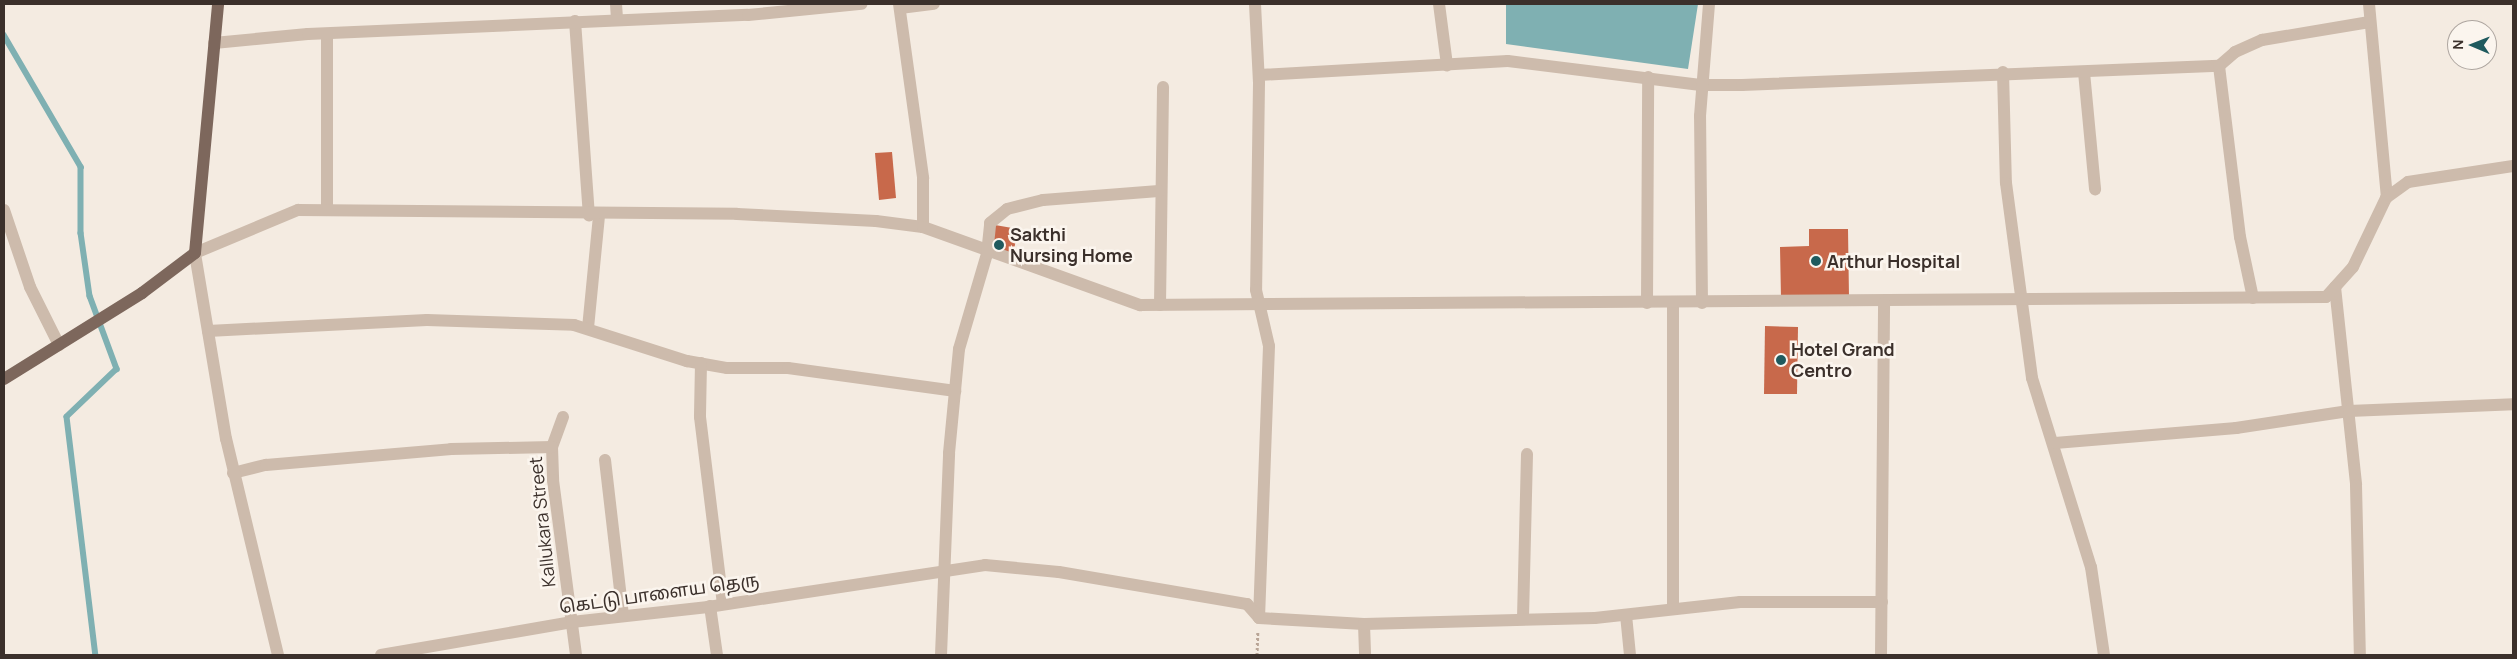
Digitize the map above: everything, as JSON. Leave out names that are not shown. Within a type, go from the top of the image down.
[{"type":"main road","points":[[4,379],[107,315],[195,253],[218,4]]},
{"type":"street","points":[[616,4],[617,18]]},
{"type":"street","points":[[214,43],[327,34],[617,18],[748,15],[862,4]]},
{"type":"street","points":[[922,228],[923,178],[900,6],[934,4]]},
{"type":"street","points":[[1255,4],[1259,75],[1256,290],[1269,346],[1259,618],[1364,624],[1626,615],[1673,608],[1740,602],[1882,602]]},
{"type":"street","points":[[1439,4],[1447,65]]},
{"type":"street","points":[[1702,303],[1701,85],[1709,4]]},
{"type":"street","points":[[2369,4],[2369,22],[2387,196]]},
{"type":"street","points":[[575,21],[594,215],[588,328]]},
{"type":"street","points":[[1259,75],[1508,61],[1701,85],[2003,72],[2084,72],[2219,66],[2235,52],[2262,40],[2369,22]]},
{"type":"street","points":[[327,34],[327,210]]},
{"type":"street","points":[[2219,66],[2240,237],[2253,298]]},
{"type":"street","points":[[2003,72],[2006,184],[2019,301],[2032,378],[2054,443],[2091,567],[2104,655]]},
{"type":"street","points":[[2084,72],[2095,189]]},
{"type":"street","points":[[1646,303],[1648,77]]},
{"type":"street","points":[[1160,305],[1159,191],[1163,87]]},
{"type":"street","points":[[278,655],[233,473],[195,253],[298,210],[594,215],[738,214],[922,228],[987,254],[1140,305],[1884,303],[2326,297],[2353,267],[2387,196],[2408,182],[2437,174],[2513,166]]},
{"type":"street","points":[[940,655],[959,349],[987,254],[990,222],[1007,209],[1081,195],[1159,191]]},
{"type":"street","points":[[4,210],[30,287],[59,345]]},
{"type":"street","points":[[2335,287],[2349,410],[2360,655]]},
{"type":"street","points":[[1881,655],[1884,303]]},
{"type":"street","points":[[1673,304],[1673,608]]},
{"type":"street","points":[[208,331],[427,320],[588,328],[702,364],[788,368],[955,391]]},
{"type":"street","points":[[702,364],[700,418],[723,604]]},
{"type":"street","points":[[2054,443],[2236,428],[2349,410],[2513,404]]},
{"type":"street","name":"Kallukara Street","points":[[562,417],[552,447],[561,562],[576,655]]},
{"type":"street","points":[[233,473],[266,464],[451,448],[552,447]]},
{"type":"street","points":[[1523,618],[1527,454]]},
{"type":"street","points":[[605,460],[623,616]]},
{"type":"street","name":"கெட்டு பாளைய தெரு","points":[[381,655],[433,651],[572,622],[710,606],[944,574],[985,565],[1059,572],[1247,604],[1259,618]]},
{"type":"street","points":[[710,606],[717,655]]},
{"type":"street","points":[[1626,615],[1630,655]]},
{"type":"street","points":[[1364,624],[1365,655]]},
{"type":"path","points":[[1257,655],[1259,618]]},
{"type":"water","points":[[1506,4],[1698,4],[1688,69],[1506,44]]},
{"type":"building","points":[[892,152],[896,198],[879,200],[875,153]]},
{"type":"building","points":[[995,225],[1018,229],[1013,255],[991,252]]},
{"type":"building","points":[[1809,229],[1848,229],[1849,297],[1781,298],[1780,247],[1809,246]]},
{"type":"building","name":"Hotel Grand Centro","points":[[1765,326],[1798,327],[1797,394],[1764,394]]},
{"type":"waterway","points":[[4,35],[81,167],[81,233],[90,296],[117,369],[67,417],[96,655]]},
{"type":"place","name":"Sakthi Nursing Home","points":[[999,245]]},
{"type":"place","name":"Arthur Hospital","points":[[1816,261]]},
{"type":"place","name":"Hotel Grand Centro","points":[[1781,360]]}]
